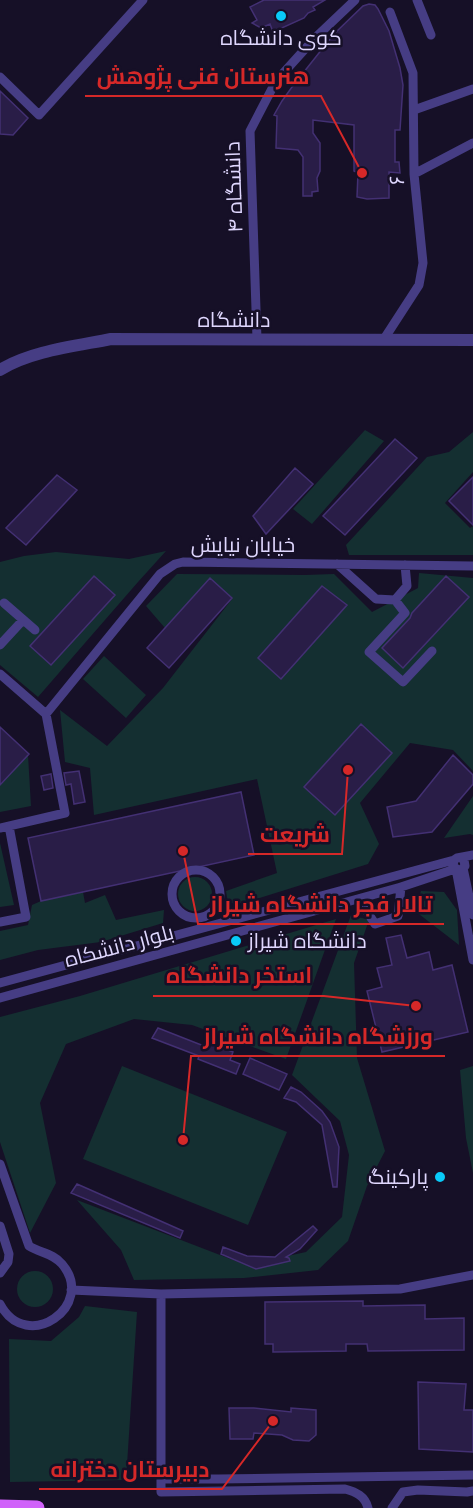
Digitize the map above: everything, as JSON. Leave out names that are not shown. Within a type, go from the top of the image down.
[{"type":"main road","points":[[0,1507],[37,1508]]},
{"type":"street","points":[[0,77],[39,115],[143,0]]},
{"type":"street","name":"۴ دانشگاه","points":[[257,339],[250,131],[276,81],[315,38],[355,0]]},
{"type":"street","points":[[417,0],[431,35]]},
{"type":"street","name":"۶","points":[[384,339],[419,285],[423,263],[414,174],[414,73],[390,12]]},
{"type":"street","points":[[414,110],[473,89]]},
{"type":"street","points":[[414,174],[473,143]]},
{"type":"street","name":"دانشگاه","points":[[0,370],[11,363],[58,349],[111,339],[473,340]]},
{"type":"street","name":"خیابان نیایش","points":[[46,714],[160,574],[175,564],[183,562],[473,566]]},
{"type":"street","points":[[337,564],[376,599],[395,600],[405,613],[369,652],[403,682],[432,651]]},
{"type":"street","points":[[395,600],[407,586],[405,564]]},
{"type":"street","points":[[4,603],[35,630]]},
{"type":"street","points":[[0,645],[23,620]]},
{"type":"street","points":[[0,674],[46,714],[65,813],[4,827],[26,917],[0,922]]},
{"type":"street","name":"بلوار دانشکاه","points":[[0,998],[402,887],[461,865],[473,855]]},
{"type":"street","points":[[0,983],[461,865],[470,914],[473,960]]},
{"type":"street","points":[[199,869],[214,877],[220,892],[215,908],[209,914],[201,917],[186,916],[175,906],[172,899],[173,884],[183,873],[190,870],[199,869]]},
{"type":"street","points":[[359,899],[375,924],[398,916],[402,887]]},
{"type":"street","points":[[0,1164],[29,1246],[62,1263],[70,1280],[71,1290],[69,1300],[59,1316],[42,1325],[23,1324],[14,1320],[0,1304]]},
{"type":"street","points":[[0,1226],[9,1254],[8,1262],[0,1273]]},
{"type":"street","points":[[71,1290],[161,1294],[400,1289],[473,1275]]},
{"type":"street","points":[[161,1294],[161,1492],[345,1489],[360,1495],[366,1501],[368,1508]]},
{"type":"street","points":[[161,1479],[473,1475]]},
{"type":"street","points":[[392,1508],[403,1492],[473,1491]]},
{"type":"green space","points":[[365,430],[384,441],[312,524],[293,509]]},
{"type":"green space","points":[[473,432],[473,472],[445,503],[470,528],[473,526],[473,555],[349,555],[346,545],[427,457],[449,452]]},
{"type":"green space","points":[[166,551],[38,697],[0,665],[0,562],[56,552],[129,559]]},
{"type":"green space","points":[[419,573],[473,578],[473,771],[453,750],[410,743],[360,803],[379,844],[368,864],[244,903],[228,903],[226,891],[277,873],[257,779],[94,815],[90,768],[65,762],[60,710],[107,746],[163,688],[232,599],[210,578],[165,628],[146,606],[177,574],[334,574],[372,612],[418,588]]},
{"type":"green space","points":[[104,656],[146,695],[126,718],[83,679]]},
{"type":"green space","points":[[28,755],[31,806],[0,812],[0,785]]},
{"type":"green space","points":[[473,796],[473,835],[444,838]]},
{"type":"green space","points":[[0,843],[14,905],[0,907]]},
{"type":"green space","points":[[195,877],[207,882],[212,894],[207,906],[195,911],[183,906],[178,894],[183,882]]},
{"type":"green space","points":[[421,891],[444,892],[457,910],[459,945],[415,911]]},
{"type":"green space","points":[[83,892],[85,903],[105,895],[116,920],[164,910],[163,923],[101,942],[38,950],[0,960],[0,931],[28,925],[32,905]]},
{"type":"green space","points":[[351,915],[369,920],[354,963],[357,1058],[385,1151],[367,1186],[348,1241],[318,1270],[244,1278],[134,1280],[121,1250],[77,1200],[246,1265],[306,1252],[342,1217],[349,1155],[340,1121],[292,1075]]},
{"type":"green space","points":[[336,919],[286,1059],[192,1025],[134,1019],[66,1044],[40,1103],[56,1183],[30,1233],[0,1142],[0,1017],[80,996]]},
{"type":"green space","points":[[122,1066],[287,1132],[248,1225],[83,1159]]},
{"type":"green space","points":[[473,1066],[473,1173],[466,1138],[460,1070]]},
{"type":"green space","points":[[35,1271],[47,1277],[53,1289],[47,1301],[35,1307],[23,1301],[17,1289],[23,1277]]},
{"type":"green space","points":[[85,1306],[137,1312],[126,1480],[10,1482],[9,1339],[51,1341],[79,1317]]},
{"type":"building","name":"کوی دانشگاه","points":[[264,0],[325,0],[313,7],[315,10],[304,18],[273,32],[270,24],[261,28],[252,23],[257,20],[250,7]]},
{"type":"building","points":[[375,5],[378,9],[389,31],[400,68],[403,85],[400,130],[395,130],[395,162],[399,162],[400,173],[389,172],[389,198],[357,197],[358,173],[354,171],[354,125],[313,120],[313,133],[320,143],[318,191],[312,192],[312,196],[303,196],[303,157],[298,150],[276,148],[277,116],[274,115],[292,87],[334,34],[363,6]]},
{"type":"building","points":[[0,91],[28,118],[13,135],[0,134]]},
{"type":"building","points":[[395,439],[417,458],[345,535],[323,516]]},
{"type":"building","points":[[295,468],[313,484],[266,534],[253,516]]},
{"type":"building","points":[[57,475],[77,490],[26,545],[6,528]]},
{"type":"building","points":[[473,477],[473,525],[449,501]]},
{"type":"building","points":[[94,576],[115,595],[51,665],[30,646]]},
{"type":"building","points":[[446,576],[469,597],[403,668],[382,648]]},
{"type":"building","points":[[210,578],[232,598],[169,668],[147,648]]},
{"type":"building","points":[[322,586],[347,605],[281,679],[258,658]]},
{"type":"building","points":[[361,724],[392,753],[335,815],[304,787]]},
{"type":"building","points":[[0,727],[29,754],[0,785]]},
{"type":"building","points":[[453,755],[473,775],[473,784],[432,832],[393,837],[387,807],[416,801]]},
{"type":"building","points":[[79,771],[85,802],[74,804],[71,784],[66,785],[64,773]]},
{"type":"building","points":[[51,774],[53,788],[44,790],[41,776]]},
{"type":"building","points":[[241,792],[254,855],[41,901],[28,838]]},
{"type":"building","points":[[401,935],[407,958],[429,952],[433,970],[452,965],[468,1032],[382,1052],[367,991],[382,987],[377,968],[392,965],[386,938]]},
{"type":"building","points":[[158,1028],[209,1048],[211,1043],[233,1052],[230,1060],[240,1064],[236,1074],[198,1059],[199,1056],[152,1038]]},
{"type":"building","points":[[250,1058],[287,1074],[279,1090],[243,1074]]},
{"type":"building","points":[[291,1087],[301,1092],[322,1111],[330,1122],[339,1147],[337,1187],[333,1187],[322,1125],[296,1102],[284,1098]]},
{"type":"building","points":[[77,1184],[183,1231],[180,1238],[71,1193]]},
{"type":"building","points":[[313,1226],[317,1230],[300,1249],[286,1257],[290,1261],[256,1269],[221,1254],[223,1247],[247,1256],[275,1257]]},
{"type":"building","points":[[363,1301],[363,1306],[425,1305],[425,1319],[464,1318],[464,1350],[368,1351],[367,1344],[346,1344],[346,1351],[273,1352],[273,1344],[265,1344],[265,1302]]},
{"type":"building","points":[[418,1382],[466,1384],[464,1410],[473,1410],[473,1452],[419,1449]]},
{"type":"building","points":[[229,1408],[291,1412],[291,1408],[316,1410],[316,1435],[309,1441],[293,1440],[282,1435],[254,1433],[253,1439],[230,1439]]},
{"type":"place","name":"کوی دانشگاه","points":[[281,16]]},
{"type":"place","name":"هنرستان فنی پژوهش","points":[[362,173]]},
{"type":"place","name":"شریعت","points":[[348,770]]},
{"type":"place","name":"تالار فجر دانشگاه شیراز","points":[[183,851]]},
{"type":"place","name":"دانشگاه شیراز","points":[[236,941]]},
{"type":"place","name":"استخر دانشگاه","points":[[416,1006]]},
{"type":"place","name":"ورزشگاه دانشگاه شیراز","points":[[183,1140]]},
{"type":"place","name":"پارکینگ","points":[[440,1177]]},
{"type":"place","name":"دبیرستان دخترانه","points":[[273,1421]]}]
